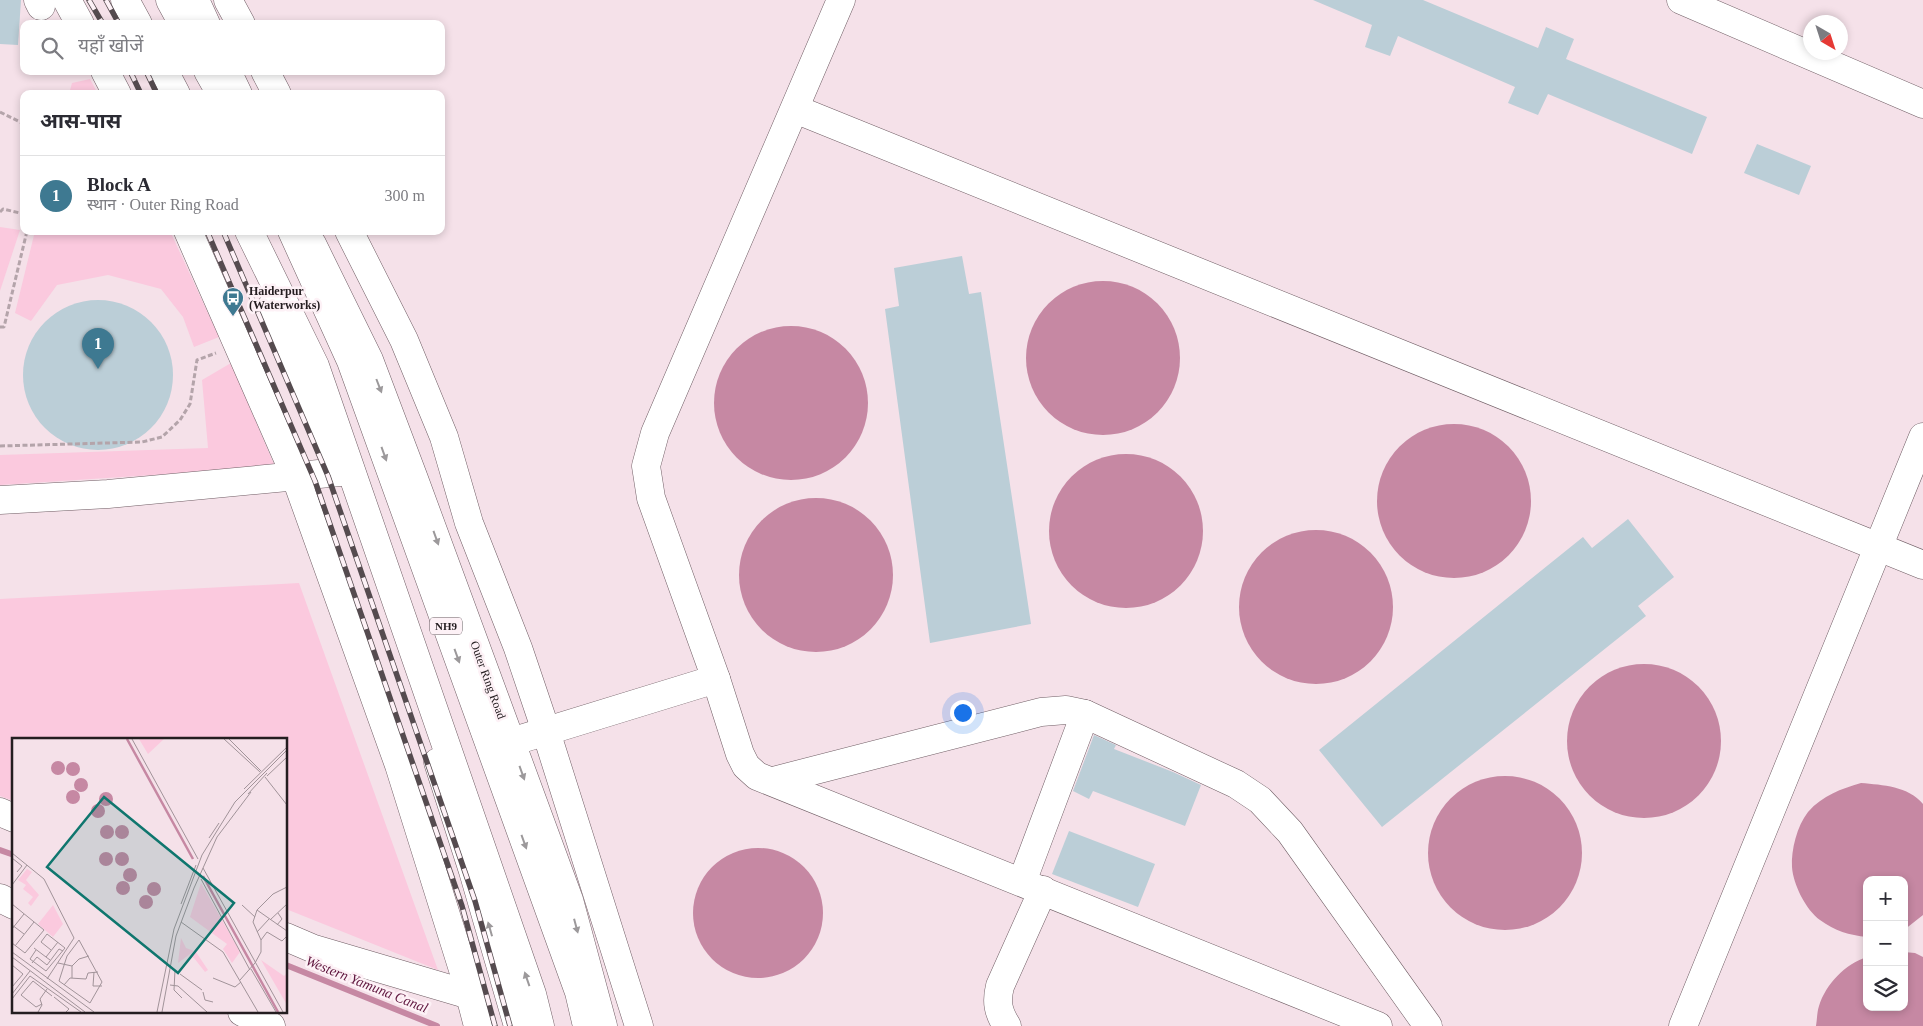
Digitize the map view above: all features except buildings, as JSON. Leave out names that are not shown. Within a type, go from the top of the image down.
[{"type":"main road","points":[[67,0],[78,20]]},
{"type":"main road","points":[[115,0],[126,20]]},
{"type":"main road","points":[[126,0],[136,20]]},
{"type":"main road","points":[[170,0],[180,20]]},
{"type":"main road","points":[[195,0],[204,20]]},
{"type":"main road","points":[[228,0],[238,20]]},
{"type":"main road","points":[[841,0],[655,433],[646,466],[651,498],[716,679],[740,754],[746,766],[757,776],[1378,1026]]},
{"type":"main road","points":[[1681,0],[1923,104]]},
{"type":"main road","points":[[107,75],[115,90]]},
{"type":"main road","points":[[155,75],[164,90]]},
{"type":"main road","points":[[166,75],[174,90]]},
{"type":"main road","points":[[210,75],[219,90]]},
{"type":"main road","points":[[229,75],[236,90]]},
{"type":"main road","points":[[267,75],[275,90]]},
{"type":"main road","points":[[795,109],[1923,565]]},
{"type":"main road","points":[[190,235],[296,475],[399,765],[478,1026]]},
{"type":"main road","points":[[238,235],[279,320],[359,519],[473,870],[518,1026]]},
{"type":"main road","points":[[250,235],[315,366],[529,985],[540,1026]]},
{"type":"main road","name":"Outer Ring Road","points":[[294,235],[351,361],[579,992],[587,1026]]},
{"type":"main road","name":"Outer Ring Road","points":[[307,235],[369,360],[569,900],[603,1026]]},
{"type":"main road","points":[[351,235],[404,340],[444,437],[469,523],[518,648],[546,731],[638,1026]]},
{"type":"main road","points":[[1683,1026],[1923,436]]},
{"type":"main road","points":[[0,500],[108,494],[340,472]]},
{"type":"main road","points":[[511,742],[716,679]]},
{"type":"main road","points":[[773,781],[1041,712],[1066,710],[1086,714],[1236,784],[1260,800],[1290,832],[1428,1026]]},
{"type":"main road","points":[[1007,1026],[998,1008],[997,997],[1086,714]]},
{"type":"main road","points":[[0,812],[12,817]]},
{"type":"main road","points":[[0,898],[12,904]]},
{"type":"main road","points":[[288,938],[314,949],[470,995]]},
{"type":"main road","points":[[246,1014],[271,1026]]},
{"type":"path","points":[[0,112],[20,122]]},
{"type":"path","points":[[0,212],[3,209],[20,213]]},
{"type":"path","points":[[0,327],[4,327],[26,235]]},
{"type":"path","points":[[0,446],[142,442],[162,437],[180,420],[190,404],[197,360],[238,346]]},
{"type":"shaded area","points":[[90,79],[96,90],[70,90],[72,83]]},
{"type":"shaded area","points":[[0,227],[20,230],[0,291]]},
{"type":"shaded area","points":[[34,235],[172,235],[219,337],[194,347],[183,317],[161,289],[108,275],[57,285],[31,321],[15,313]]},
{"type":"shaded area","points":[[1103,281],[1132,287],[1146,294],[1157,304],[1167,315],[1174,329],[1180,358],[1174,387],[1167,401],[1157,412],[1146,422],[1132,429],[1103,435],[1074,429],[1060,422],[1049,412],[1039,401],[1032,387],[1026,358],[1032,329],[1039,315],[1049,304],[1060,294],[1074,287]]},
{"type":"shaded area","points":[[791,326],[806,327],[820,332],[834,339],[845,349],[855,360],[862,374],[867,388],[867,418],[862,432],[855,446],[845,457],[834,467],[820,474],[806,479],[791,480],[776,479],[762,474],[748,467],[737,457],[727,446],[720,432],[715,418],[714,403],[715,388],[720,374],[727,360],[737,349],[748,339],[762,332],[776,327]]},
{"type":"shaded area","points":[[231,363],[275,467],[0,485],[0,455],[208,448],[202,380]]},
{"type":"shaded area","points":[[1454,424],[1483,430],[1497,437],[1508,447],[1518,458],[1525,472],[1531,501],[1525,530],[1518,544],[1508,555],[1497,565],[1483,572],[1454,578],[1425,572],[1411,565],[1400,555],[1390,544],[1383,530],[1377,501],[1383,472],[1390,458],[1400,447],[1411,437],[1425,430]]},
{"type":"shaded area","points":[[1126,454],[1155,460],[1169,467],[1180,477],[1190,488],[1197,502],[1203,531],[1197,560],[1190,574],[1180,585],[1169,595],[1155,602],[1126,608],[1097,602],[1083,595],[1072,585],[1062,574],[1055,560],[1049,531],[1055,502],[1062,488],[1072,477],[1083,467],[1097,460]]},
{"type":"shaded area","points":[[816,498],[831,499],[845,504],[859,511],[870,521],[880,532],[887,546],[892,560],[892,590],[887,604],[880,618],[870,629],[859,639],[845,646],[831,651],[816,652],[801,651],[787,646],[773,639],[762,629],[752,618],[745,604],[740,590],[739,575],[740,560],[745,546],[752,532],[762,521],[773,511],[787,504],[801,499]]},
{"type":"shaded area","points":[[1316,530],[1331,531],[1345,536],[1359,543],[1370,553],[1380,564],[1387,578],[1392,592],[1392,622],[1387,636],[1380,650],[1370,661],[1359,671],[1345,678],[1331,683],[1316,684],[1301,683],[1287,678],[1273,671],[1262,661],[1252,650],[1245,636],[1240,622],[1239,607],[1240,592],[1245,578],[1252,564],[1262,553],[1273,543],[1287,536],[1301,531]]},
{"type":"shaded area","points":[[299,583],[438,970],[288,910],[288,738],[12,738],[12,800],[0,796],[0,599]]},
{"type":"shaded area","points":[[1644,664],[1659,665],[1673,670],[1687,677],[1698,687],[1708,698],[1715,712],[1720,726],[1720,756],[1715,770],[1708,784],[1698,795],[1687,805],[1673,812],[1659,817],[1644,818],[1629,817],[1615,812],[1601,805],[1590,795],[1580,784],[1573,770],[1568,756],[1567,741],[1568,726],[1573,712],[1580,698],[1590,687],[1601,677],[1615,670],[1629,665]]},
{"type":"shaded area","points":[[1505,776],[1520,777],[1534,782],[1548,789],[1559,799],[1569,810],[1576,824],[1581,838],[1581,868],[1576,882],[1569,896],[1559,907],[1548,917],[1534,924],[1520,929],[1505,930],[1490,929],[1476,924],[1462,917],[1451,907],[1441,896],[1434,882],[1429,868],[1428,853],[1429,838],[1434,824],[1441,810],[1451,799],[1462,789],[1476,782],[1490,777]]},
{"type":"shaded area","points":[[1861,783],[1886,786],[1910,793],[1923,804],[1923,915],[1908,927],[1908,876],[1863,876],[1863,936],[1848,934],[1826,924],[1815,916],[1801,896],[1792,867],[1795,838],[1808,812],[1820,801],[1839,790]]},
{"type":"shaded area","points":[[758,848],[771,849],[783,853],[804,867],[818,888],[822,900],[822,926],[818,938],[804,959],[783,973],[771,977],[758,978],[745,977],[733,973],[712,959],[698,938],[694,926],[693,913],[694,900],[698,888],[712,867],[733,853],[745,849]]},
{"type":"shaded area","points":[[1908,952],[1923,957],[1923,1026],[1816,1026],[1817,1013],[1826,990],[1837,976],[1863,958],[1863,1011],[1908,1011]]},
{"type":"waterway","name":"Western Yamuna Canal","points":[[0,850],[12,854]]},
{"type":"waterway","name":"Western Yamuna Canal","points":[[288,966],[437,1026]]},
{"type":"railway","points":[[89,0],[101,20]]},
{"type":"railway","points":[[106,0],[117,20]]},
{"type":"railway","points":[[132,75],[139,90]]},
{"type":"railway","points":[[148,75],[155,90]]},
{"type":"railway","points":[[209,235],[315,481],[462,906],[495,1026]]},
{"type":"railway","points":[[225,235],[328,476],[475,901],[510,1026]]},
{"type":"place","name":"Haiderpur (Waterworks)","points":[[233,317]]},
{"type":"place","name":"Block A","points":[[98,369]]}]
